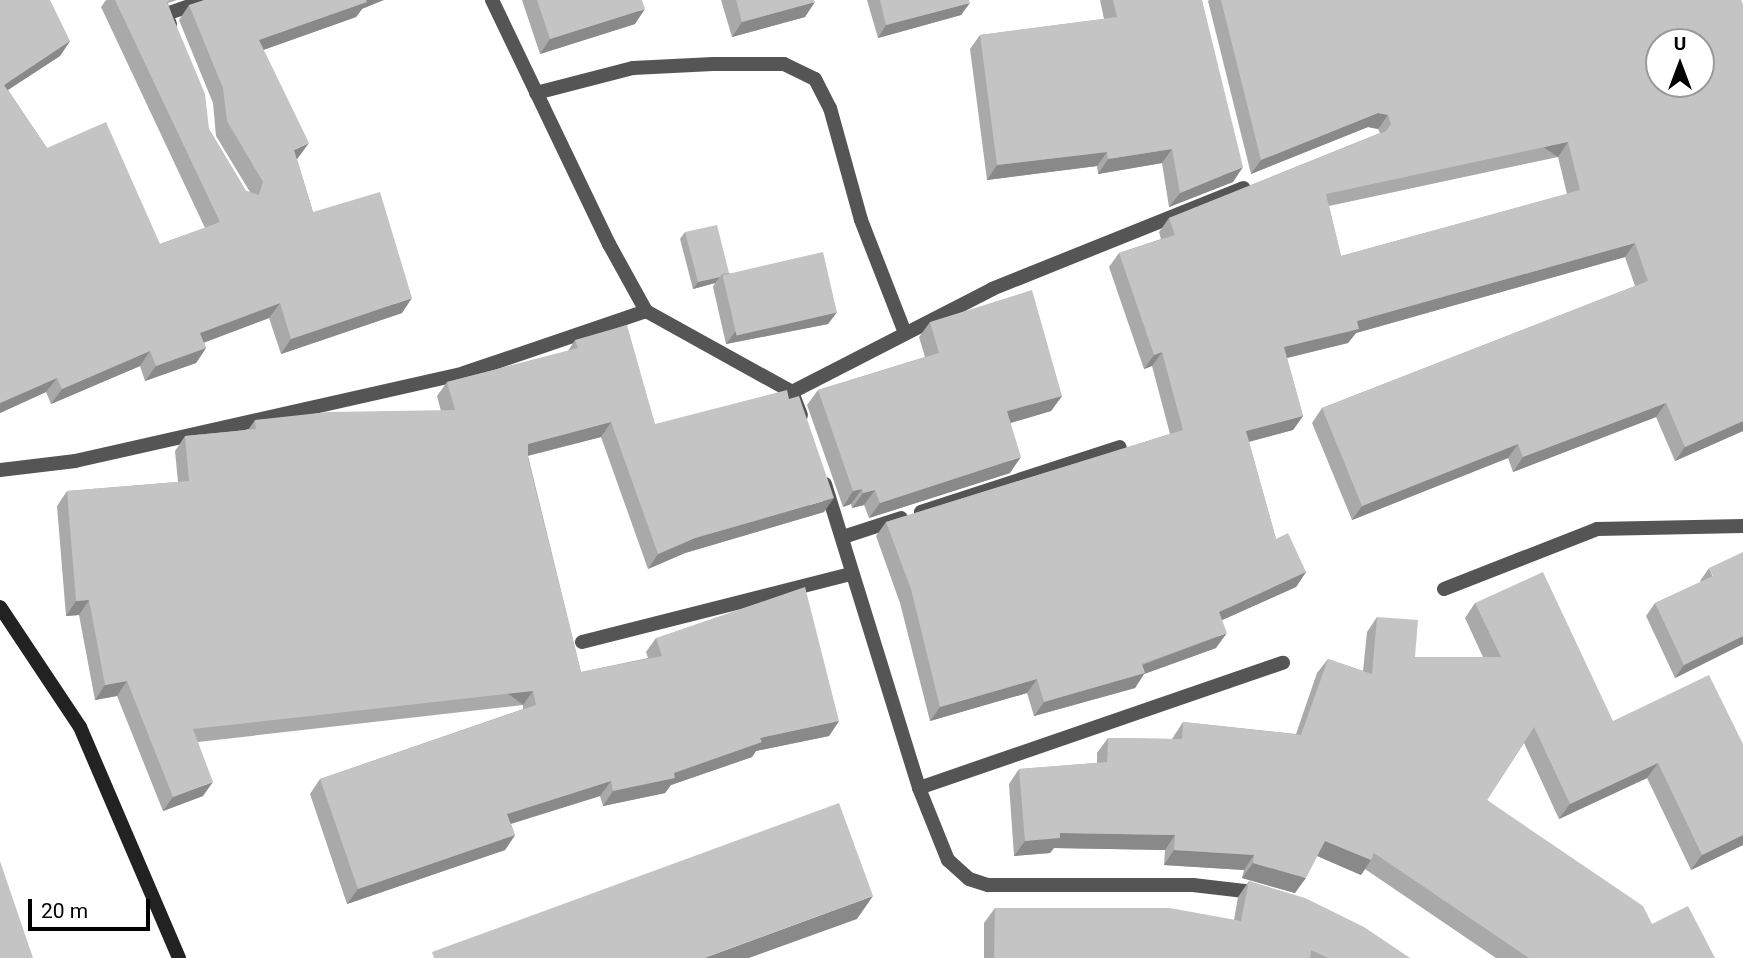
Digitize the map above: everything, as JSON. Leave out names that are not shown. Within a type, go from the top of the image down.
[{"type":"main road","points":[[0,607],[80,727],[179,958]]},
{"type":"street","points":[[177,38],[166,14],[207,0]]},
{"type":"street","points":[[492,0],[646,311],[792,392],[804,425]]},
{"type":"street","points":[[536,93],[633,68],[784,64],[815,79],[830,108],[861,220],[905,332]]},
{"type":"street","points":[[792,392],[992,289],[1247,182]]},
{"type":"street","points":[[0,470],[75,461],[464,373],[646,311]]},
{"type":"street","points":[[843,537],[1121,447]]},
{"type":"street","points":[[821,474],[843,537],[851,574],[919,788],[948,860],[970,878],[988,885],[1193,885],[1240,887],[1279,897]]},
{"type":"street","points":[[1444,589],[1597,529],[1743,526]]},
{"type":"street","points":[[582,642],[851,574]]},
{"type":"street","points":[[919,788],[1283,663]]},
{"type":"building","points":[[0,0],[50,0],[70,41],[4,85],[47,148],[106,122],[160,244],[220,222],[115,0],[169,0],[167,3],[205,94],[209,129],[246,191],[259,195],[263,182],[227,121],[223,88],[189,5],[204,0],[366,0],[367,2],[259,40],[309,143],[294,150],[313,212],[380,192],[412,298],[291,339],[280,303],[200,333],[206,348],[156,366],[150,351],[62,389],[57,378],[0,403]]},
{"type":"building","points":[[537,0],[642,0],[645,9],[550,39]]},
{"type":"building","points":[[736,0],[814,0],[815,2],[742,22]]},
{"type":"building","points":[[880,0],[969,0],[970,3],[886,25]]},
{"type":"building","points":[[1113,0],[1202,0],[1243,167],[1180,193],[1172,149],[1108,159],[1107,152],[997,165],[980,35],[1117,17]]},
{"type":"building","points":[[1221,0],[1741,0],[1743,421],[1685,447],[1666,403],[1523,457],[1518,444],[1362,506],[1322,408],[1648,281],[1635,243],[1357,321],[1359,329],[1284,347],[1303,416],[1246,431],[1276,539],[1288,533],[1306,572],[1219,612],[1227,633],[1142,664],[1145,673],[1044,702],[1037,679],[940,707],[911,589],[886,522],[1183,430],[1162,352],[1154,355],[1119,253],[1175,235],[1169,218],[1386,131],[1391,124],[1388,115],[1378,113],[1261,160]],"holes":[[[1568,142],[1580,190],[1341,256],[1326,194]]]},
{"type":"building","points":[[717,225],[729,273],[698,282],[685,232]]},
{"type":"building","points":[[823,252],[837,312],[737,336],[723,275]]},
{"type":"building","points":[[1032,290],[1062,396],[1007,411],[1021,457],[880,503],[875,490],[863,493],[862,489],[853,491],[818,390],[939,353],[930,322]]},
{"type":"building","points":[[627,325],[655,424],[787,390],[789,399],[799,396],[834,498],[695,538],[658,554],[611,422],[528,444],[528,459],[581,672],[662,656],[656,638],[805,587],[839,721],[760,738],[762,742],[674,773],[675,778],[613,791],[611,781],[507,814],[515,835],[358,889],[320,779],[536,705],[533,691],[193,729],[213,782],[173,797],[127,681],[105,685],[89,600],[76,601],[67,491],[189,481],[185,436],[256,429],[255,420],[328,412],[455,410],[447,382],[578,348],[575,340]]},
{"type":"building","points":[[1743,552],[1743,636],[1684,665],[1655,603],[1713,576],[1709,568]]},
{"type":"building","points":[[1543,572],[1613,721],[1709,675],[1743,744],[1743,835],[1702,855],[1658,763],[1570,804],[1534,727],[1487,800],[1643,906],[1652,924],[1688,906],[1715,958],[1529,958],[1374,853],[1371,860],[1325,841],[1306,878],[1253,863],[1254,855],[1174,850],[1175,835],[1060,833],[1060,838],[1025,841],[1019,769],[1107,762],[1108,738],[1182,739],[1183,722],[1301,735],[1328,659],[1372,674],[1377,617],[1418,620],[1415,657],[1501,657],[1475,603]]},
{"type":"building","points":[[839,803],[873,896],[704,958],[434,958],[432,952]]},
{"type":"building","points":[[0,861],[33,958],[0,958]]},
{"type":"building","points":[[1249,881],[1305,898],[1364,927],[1410,958],[1328,958],[1311,950],[1310,958],[994,958],[995,908],[1170,908],[1241,921]]}]
